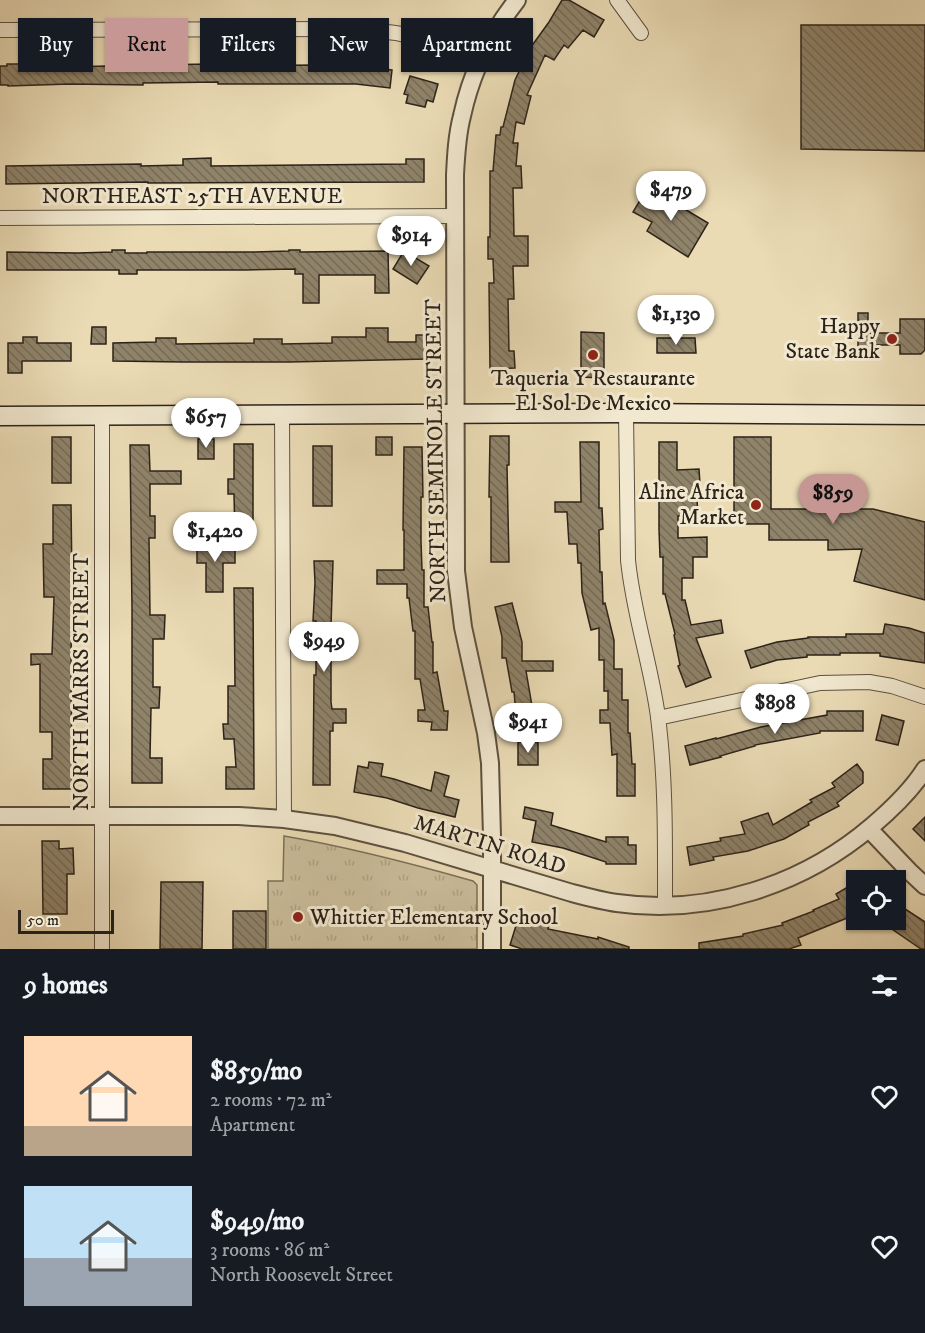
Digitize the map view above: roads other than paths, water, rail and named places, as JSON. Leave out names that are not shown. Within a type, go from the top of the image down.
[{"type":"main road","points":[[0,416],[626,413],[925,415]]},
{"type":"street","name":"NORTH SEMINOLE STREET","points":[[505,18],[517,0]]},
{"type":"street","points":[[617,0],[641,33]]},
{"type":"street","points":[[0,30],[349,29],[401,34]]},
{"type":"street","name":"NORTH SEMINOLE STREET","points":[[476,72],[461,117],[456,164],[456,571],[463,627],[486,733],[488,753],[492,949]]},
{"type":"street","name":"NORTHEAST 25TH AVENUE","points":[[0,218],[455,216]]},
{"type":"street","points":[[626,413],[628,560],[658,718],[664,806],[665,905]]},
{"type":"street","name":"NORTH MARRS STREET","points":[[102,416],[102,949]]},
{"type":"street","points":[[282,416],[284,819]]},
{"type":"street","points":[[658,718],[820,683],[869,682],[891,686],[925,697]]},
{"type":"street","name":"MARTIN ROAD","points":[[0,816],[239,816],[284,819],[371,834],[597,900],[665,905],[716,900],[744,894],[795,876],[822,862],[869,829],[896,804],[925,769]]},
{"type":"street","points":[[869,829],[925,886]]},
{"type":"place","name":"Happy State Bank","points":[[892,339]]},
{"type":"place","name":"Taqueria Y Restaurante El Sol De Mexico","points":[[593,355]]},
{"type":"place","name":"Aline Africa Market","points":[[756,505]]},
{"type":"place","name":"Whittier Elementary School","points":[[298,917]]}]
